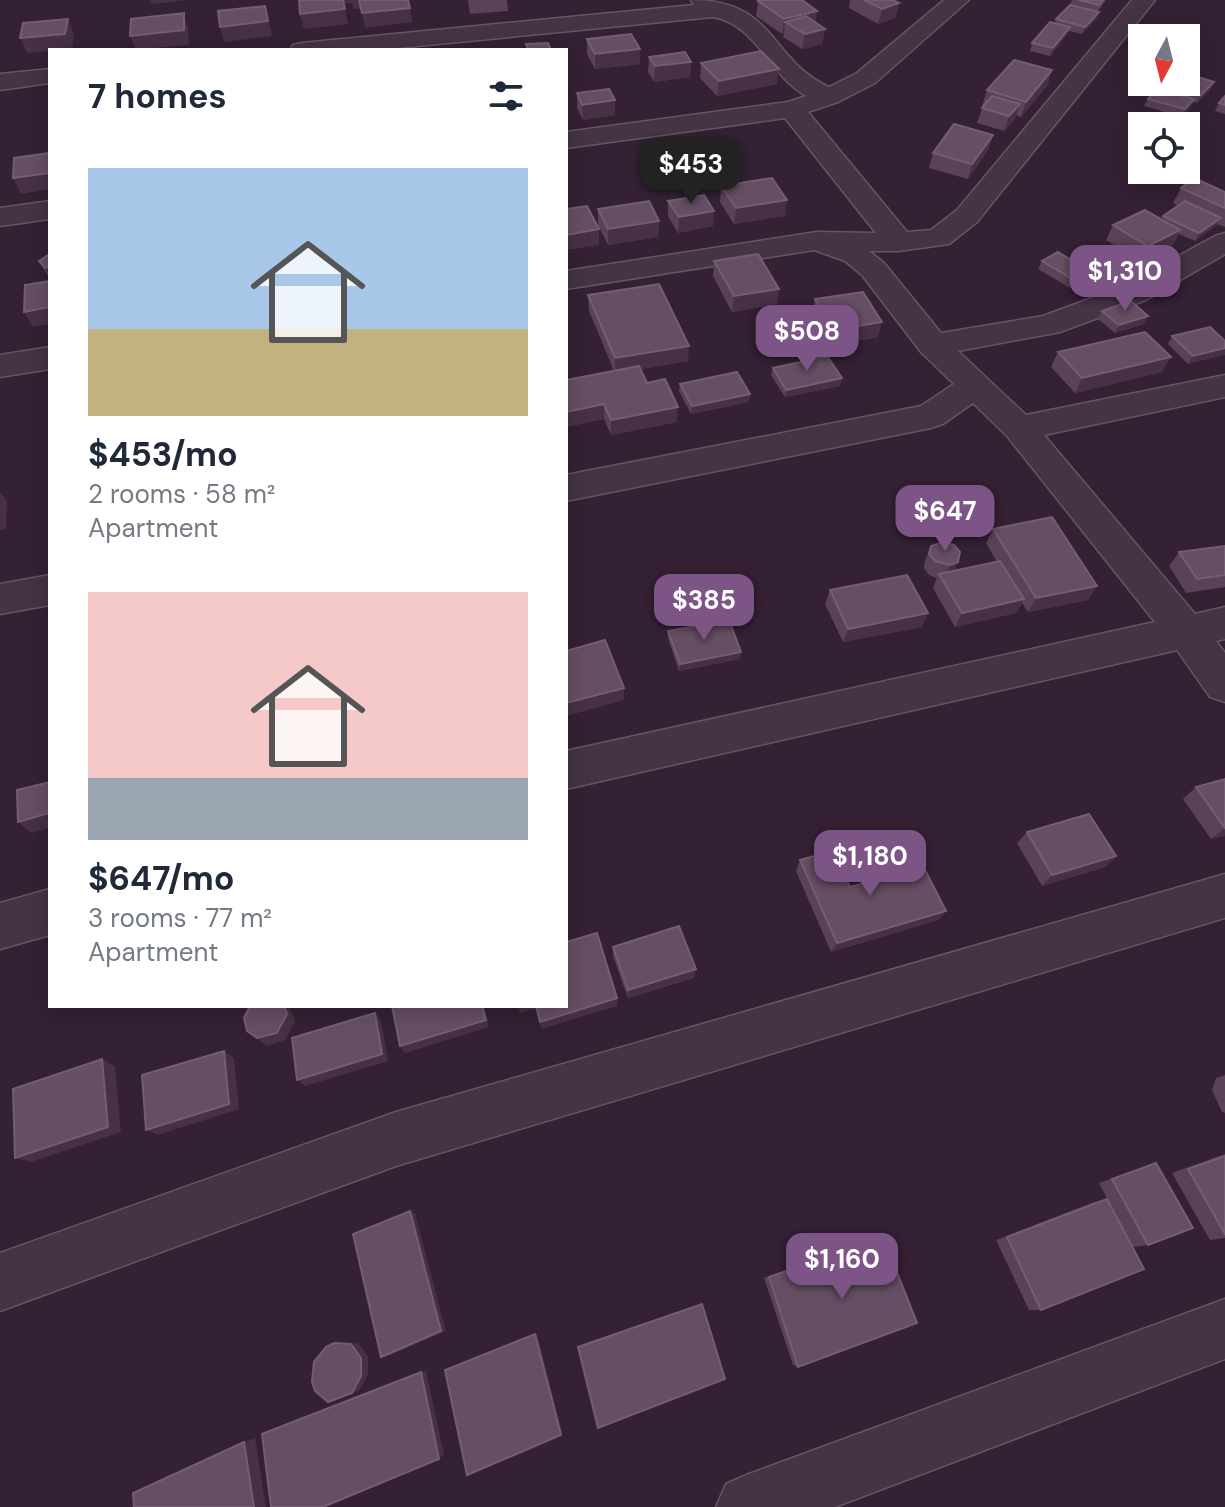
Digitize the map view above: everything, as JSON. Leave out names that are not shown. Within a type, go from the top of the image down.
[{"type":"street","points":[[568,140],[792,109],[829,97],[866,78],[958,0]]},
{"type":"street","points":[[568,280],[817,241],[899,242],[939,238],[967,216],[1144,0]]},
{"type":"street","points":[[320,48],[708,5],[727,10],[743,19],[806,85],[829,97]]},
{"type":"street","points":[[0,82],[48,76]]},
{"type":"street","points":[[792,109],[899,242]]},
{"type":"street","points":[[0,217],[48,210]]},
{"type":"street","points":[[817,241],[856,255],[873,269],[933,345],[1019,428],[1184,629],[1225,685]]},
{"type":"street","points":[[933,345],[1049,325],[1135,293],[1225,242]]},
{"type":"street","points":[[0,366],[48,358]]},
{"type":"street","points":[[568,488],[931,416],[976,385]]},
{"type":"street","points":[[1019,428],[1225,386]]},
{"type":"street","points":[[0,599],[48,590]]},
{"type":"street","points":[[568,770],[1184,629],[1225,623]]},
{"type":"street","points":[[0,1282],[396,1139],[1225,896]]},
{"type":"street","points":[[0,926],[48,913]]},
{"type":"street","points":[[749,1507],[1225,1329]]},
{"type":"building","points":[[299,0],[343,0],[345,9],[300,14]]},
{"type":"building","points":[[359,0],[408,0],[410,8],[362,13]]},
{"type":"building","points":[[802,0],[817,11],[784,19],[758,1]]},
{"type":"building","points":[[864,0],[892,0],[899,3],[882,9]]},
{"type":"building","points":[[1079,0],[1103,0],[1099,5]]},
{"type":"building","points":[[1070,5],[1099,12],[1085,27],[1056,19]]},
{"type":"building","points":[[265,6],[268,21],[220,27],[218,11]]},
{"type":"building","points":[[184,13],[184,30],[130,36],[131,19]]},
{"type":"building","points":[[806,16],[825,29],[805,34],[785,22]]},
{"type":"building","points":[[68,19],[65,34],[20,38],[23,23]]},
{"type":"building","points":[[1050,22],[1070,27],[1053,48],[1032,43]]},
{"type":"building","points":[[631,34],[640,49],[595,54],[587,39]]},
{"type":"building","points":[[548,43],[550,48],[527,48],[526,44]]},
{"type":"building","points":[[761,51],[779,69],[719,81],[701,63]]},
{"type":"building","points":[[685,52],[691,62],[655,66],[649,57]]},
{"type":"building","points":[[1014,60],[1052,70],[1026,102],[987,90]]},
{"type":"building","points":[[1200,78],[1214,82],[1201,95]]},
{"type":"building","points":[[609,89],[615,100],[582,105],[577,93]]},
{"type":"building","points":[[992,96],[1020,104],[1009,116],[982,108]]},
{"type":"building","points":[[1151,96],[1183,96],[1194,99],[1185,109],[1148,99]]},
{"type":"building","points":[[954,124],[993,135],[972,164],[933,153]]},
{"type":"building","points":[[48,153],[48,173],[13,178],[14,158]]},
{"type":"building","points":[[772,178],[787,200],[736,208],[721,186]]},
{"type":"building","points":[[1200,181],[1225,192],[1225,208],[1181,188],[1186,184],[1200,184]]},
{"type":"building","points":[[704,195],[714,211],[679,217],[668,201]]},
{"type":"building","points":[[649,201],[659,221],[608,229],[598,209]]},
{"type":"building","points":[[1185,201],[1221,218],[1199,233],[1163,216]]},
{"type":"building","points":[[587,206],[599,229],[568,235],[568,209]]},
{"type":"building","points":[[1145,210],[1180,230],[1148,246],[1113,225]]},
{"type":"building","points":[[1058,252],[1090,271],[1074,280],[1042,261]]},
{"type":"building","points":[[758,254],[779,289],[734,296],[714,261]]},
{"type":"building","points":[[48,255],[48,267],[45,268],[39,261]]},
{"type":"building","points":[[48,281],[48,307],[24,312],[25,285]]},
{"type":"building","points":[[659,284],[689,346],[615,358],[588,295]]},
{"type":"building","points":[[863,292],[882,322],[833,330],[815,299]]},
{"type":"building","points":[[1131,301],[1148,316],[1119,325],[1102,311]]},
{"type":"building","points":[[1210,327],[1225,341],[1225,348],[1193,356],[1172,336]]},
{"type":"building","points":[[1145,332],[1171,357],[1082,378],[1058,352]]},
{"type":"building","points":[[827,356],[842,378],[786,390],[773,368]]},
{"type":"building","points":[[639,366],[647,383],[665,379],[678,407],[611,420],[604,404],[568,412],[568,380]]},
{"type":"building","points":[[737,372],[750,394],[692,406],[680,384]]},
{"type":"building","points":[[1052,517],[1097,586],[1036,598],[993,529]]},
{"type":"building","points":[[943,542],[954,545],[960,552],[958,562],[950,565],[935,561],[929,554],[931,546]]},
{"type":"building","points":[[1225,546],[1225,575],[1197,579],[1179,552]]},
{"type":"building","points":[[1000,561],[1024,599],[962,613],[939,574]]},
{"type":"building","points":[[907,575],[928,613],[848,629],[830,590]]},
{"type":"building","points":[[729,620],[741,652],[680,664],[668,631]]},
{"type":"building","points":[[605,640],[624,688],[568,702],[568,650]]},
{"type":"building","points":[[1225,779],[1225,828],[1196,787]]},
{"type":"building","points":[[48,782],[48,813],[18,822],[17,790]]},
{"type":"building","points":[[1089,814],[1116,856],[1052,875],[1027,832]]},
{"type":"building","points":[[833,851],[850,887],[923,866],[946,911],[837,943],[800,860]]},
{"type":"building","points":[[679,926],[696,969],[628,990],[613,947]]},
{"type":"building","points":[[597,933],[617,998],[540,1022],[536,1008],[568,1008],[568,941]]},
{"type":"building","points":[[249,1008],[285,1008],[287,1014],[277,1033],[257,1038],[247,1031],[244,1018]]},
{"type":"building","points":[[392,1008],[483,1008],[486,1020],[400,1046]]},
{"type":"building","points":[[375,1013],[382,1054],[297,1080],[292,1038]]},
{"type":"building","points":[[224,1051],[229,1104],[146,1130],[142,1075]]},
{"type":"building","points":[[102,1059],[108,1127],[15,1158],[13,1089]]},
{"type":"building","points":[[1225,1156],[1225,1234],[1188,1169]]},
{"type":"building","points":[[1156,1163],[1193,1228],[1148,1245],[1112,1179]]},
{"type":"building","points":[[1107,1199],[1144,1269],[1041,1310],[1007,1237]]},
{"type":"building","points":[[410,1211],[441,1331],[381,1357],[353,1234]]},
{"type":"building","points":[[883,1237],[917,1323],[798,1367],[769,1277]]},
{"type":"building","points":[[702,1304],[725,1379],[598,1428],[578,1347]]},
{"type":"building","points":[[535,1334],[561,1435],[467,1475],[445,1370]]},
{"type":"building","points":[[334,1343],[351,1344],[361,1358],[361,1376],[352,1393],[328,1402],[315,1391],[312,1382],[314,1362],[326,1347]]},
{"type":"building","points":[[421,1372],[439,1459],[323,1507],[271,1507],[262,1434]]},
{"type":"building","points":[[244,1442],[254,1507],[134,1507],[133,1493]]}]
